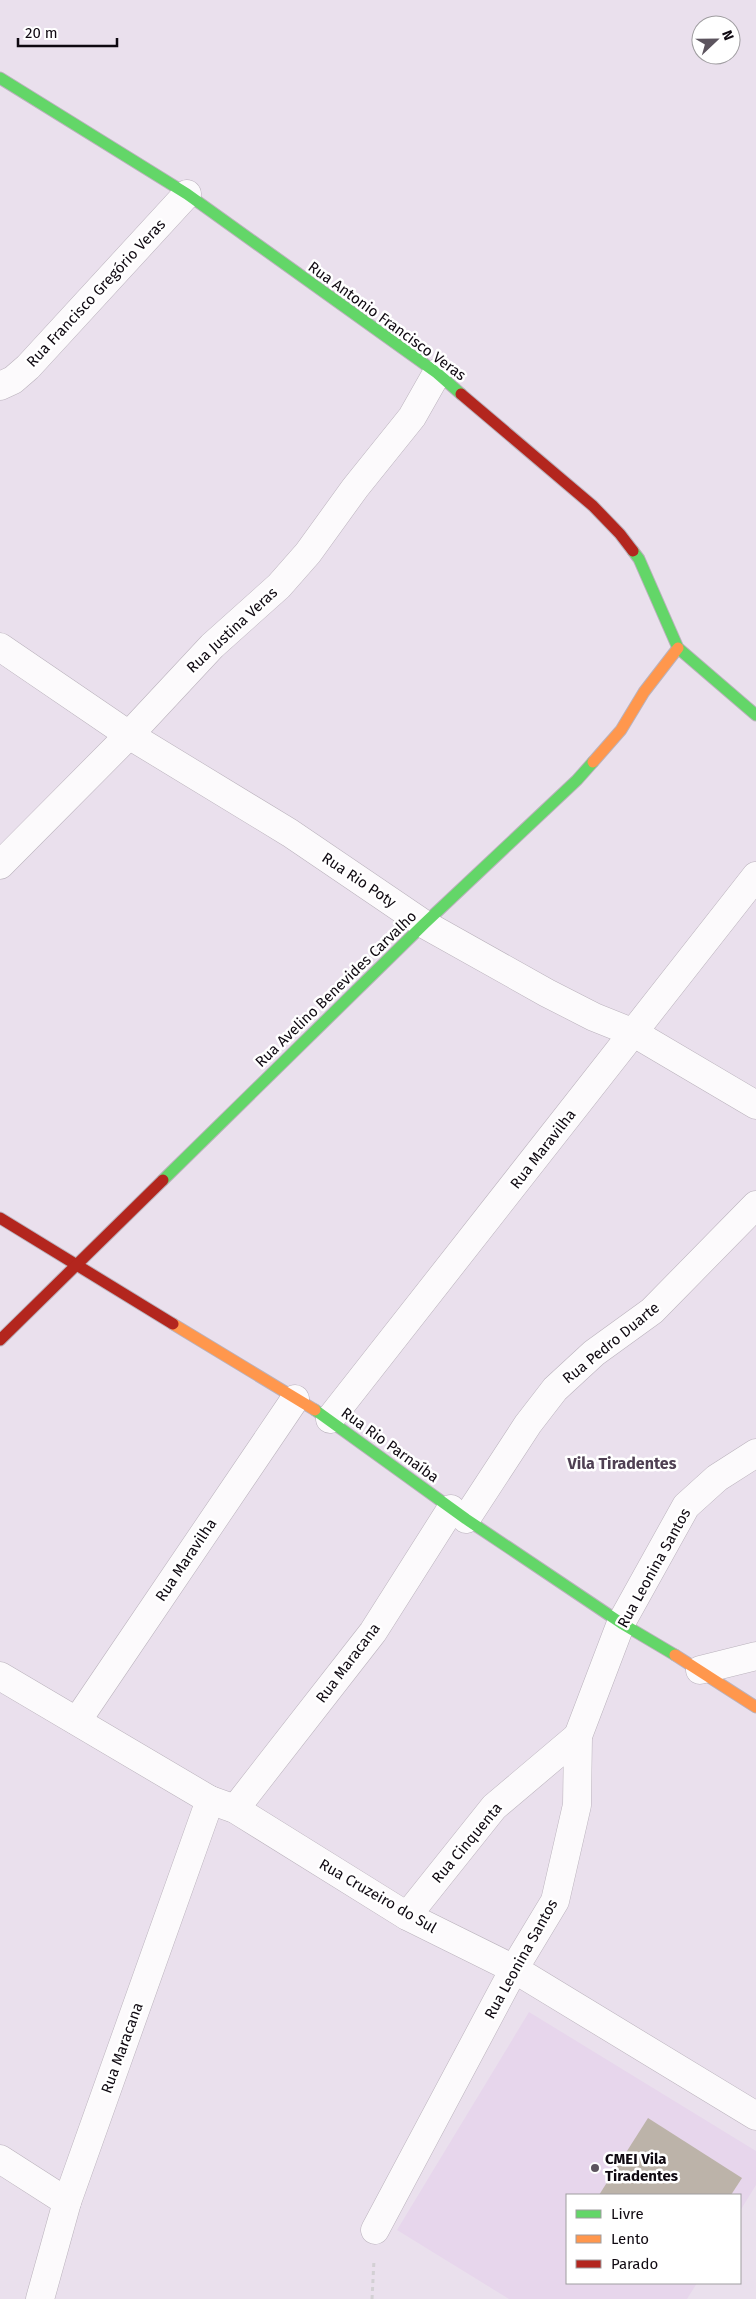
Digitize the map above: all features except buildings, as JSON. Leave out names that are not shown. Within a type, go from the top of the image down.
[{"type":"street","name":"Rua Antonio Francisco Veras","points":[[0,78],[187,194],[437,373],[593,506],[620,534],[640,558],[678,648],[756,716]]},
{"type":"street","name":"Rua Francisco Gregório Veras","points":[[0,386],[13,380],[28,367],[187,194]]},
{"type":"street","name":"Rua Justina Veras","points":[[0,865],[129,735],[212,646],[279,586],[308,553],[355,488],[412,417],[437,373]]},
{"type":"street","name":"Rua Rio Poty","points":[[0,647],[129,735],[290,833],[424,924],[547,993],[594,1017],[634,1033],[756,1105]]},
{"type":"street","name":"Rua Avelino Benevides Carvalho","points":[[0,1340],[75,1264],[424,924],[578,780],[621,730],[644,692],[678,648]]},
{"type":"street","name":"Rua Maravilha","points":[[330,1419],[756,877]]},
{"type":"street","name":"Rua Pedro Duarte","points":[[458,1514],[555,1389],[594,1353],[652,1311],[756,1205]]},
{"type":"street","name":"Rua Rio Parnaíba","points":[[0,1218],[294,1399],[330,1419],[458,1514],[621,1623],[700,1670],[756,1707]]},
{"type":"street","name":"Rua Maravilha","points":[[77,1721],[294,1399]]},
{"type":"street","name":"Rua Leonina Santos","points":[[375,2230],[514,1970],[555,1901],[577,1805],[578,1736],[621,1623],[686,1506],[716,1478],[756,1453]]},
{"type":"street","name":"Rua Maracana","points":[[40,2299],[67,2202],[222,1805],[373,1632],[458,1514]]},
{"type":"street","points":[[700,1670],[756,1656]]},
{"type":"street","name":"Rua Cruzeiro do Sul","points":[[0,1676],[222,1805],[407,1916],[514,1970],[756,2116]]},
{"type":"street","name":"Rua Cinquenta","points":[[407,1916],[494,1808],[578,1736]]},
{"type":"street","points":[[0,2159],[67,2202]]},
{"type":"path","points":[[372,2299],[375,2230]]},
{"type":"shaded area","name":"CMEI Vila Tiradentes","points":[[529,2012],[756,2151],[756,2185],[741,2209],[741,2194],[566,2194],[566,2284],[696,2284],[687,2299],[509,2299],[397,2230]]},
{"type":"traffic: fast","points":[[0,78],[187,194],[437,373],[461,394]]},
{"type":"traffic: fast","points":[[633,551],[639,559],[678,648],[756,715]]},
{"type":"traffic: fast","points":[[163,1180],[424,924],[577,780],[593,762]]},
{"type":"traffic: fast","points":[[315,1410],[466,1519],[621,1623],[675,1655]]},
{"type":"traffic: slow","points":[[593,762],[621,730],[644,692],[678,648]]},
{"type":"traffic: slow","points":[[173,1324],[315,1410]]},
{"type":"traffic: slow","points":[[675,1655],[756,1707]]},
{"type":"traffic: jam","points":[[461,394],[593,506],[620,534],[633,551]]},
{"type":"traffic: jam","points":[[0,1340],[163,1180]]},
{"type":"traffic: jam","points":[[0,1218],[173,1324]]},
{"type":"place","name":"CMEI Vila Tiradentes","points":[[595,2168]]},
{"type":"district","name":"Vila Tiradentes","points":[[622,1463]]}]
